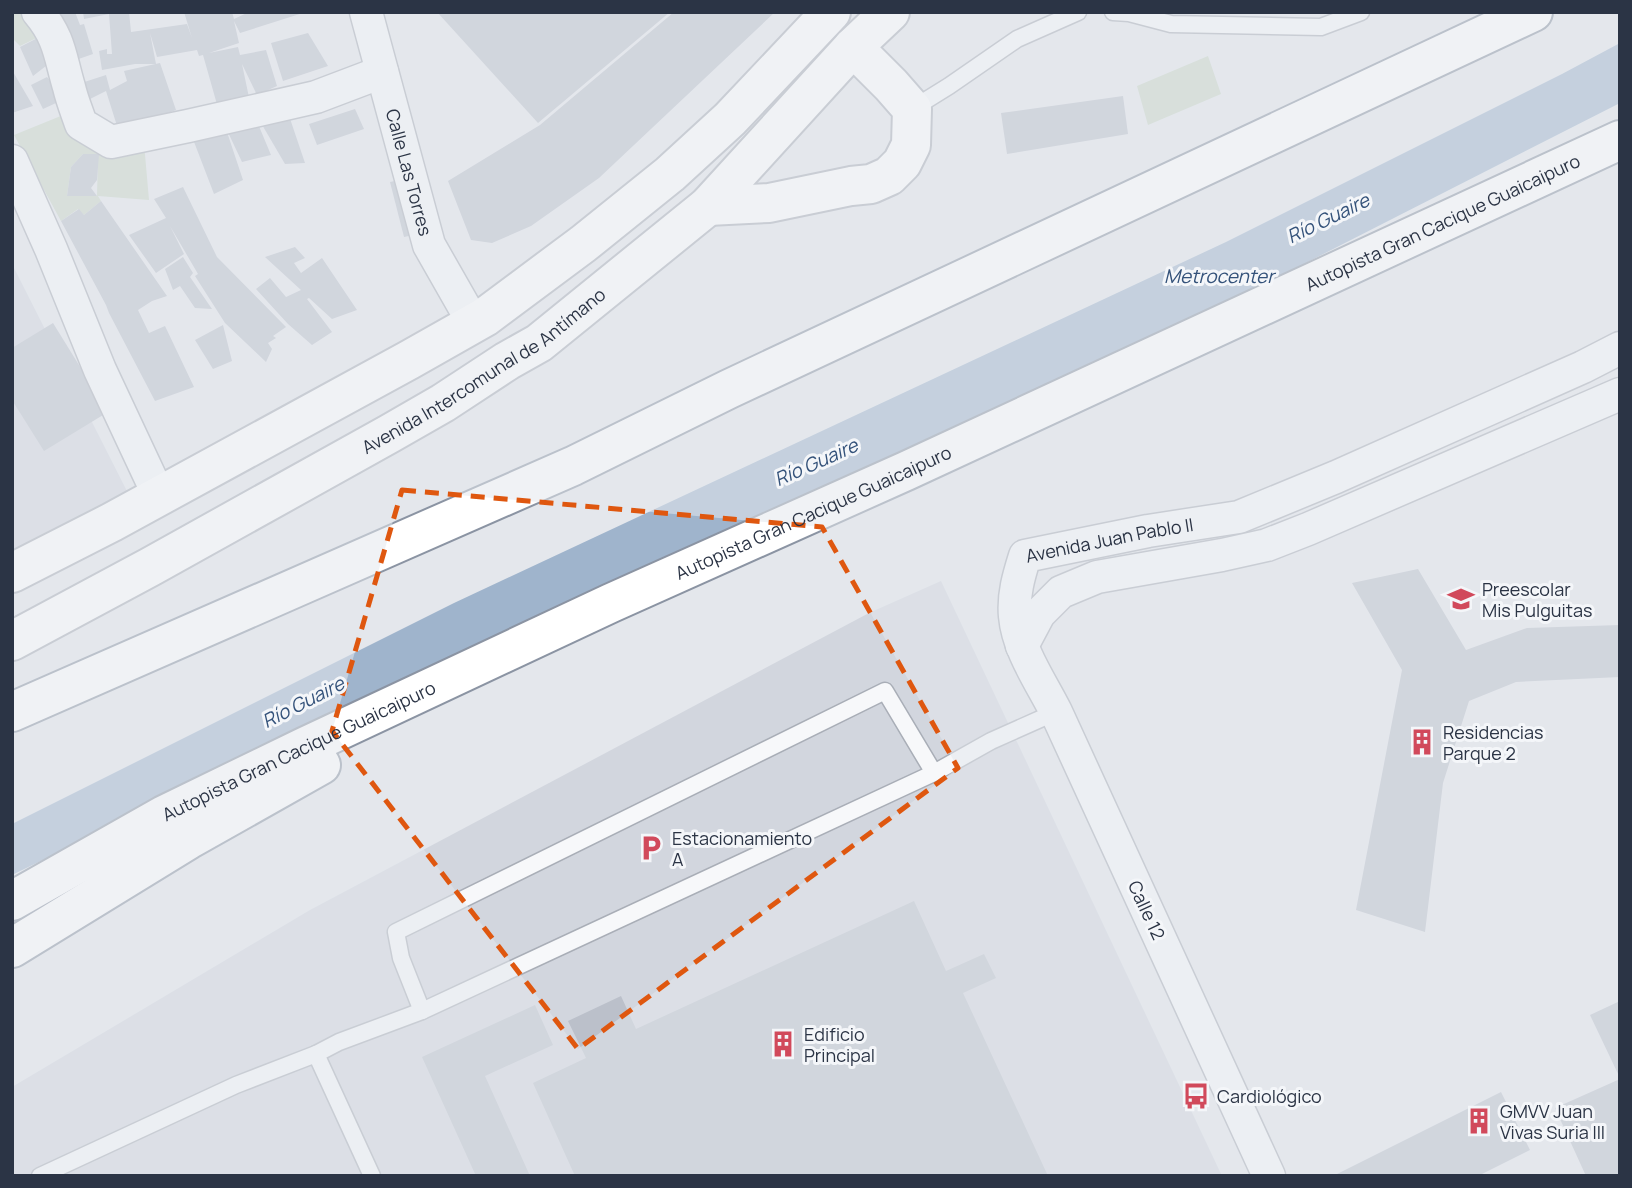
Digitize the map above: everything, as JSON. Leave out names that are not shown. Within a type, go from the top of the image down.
[{"type":"main road","name":"Avenida Intercomunal de Antímano","points":[[12,641],[389,434],[538,343],[708,206],[853,47],[890,12]]},
{"type":"main road","points":[[12,712],[573,466],[729,389],[1533,12]]},
{"type":"main road","points":[[12,573],[485,317],[583,244],[670,174],[730,118],[827,13]]},
{"type":"main road","points":[[708,206],[769,203],[871,184],[889,176],[902,163],[911,145],[912,109],[853,47]]},
{"type":"main road","name":"Autopista Gran Cacique Guaicaipuro","points":[[12,901],[164,815],[304,747],[611,603],[918,466],[1620,140]]},
{"type":"main road","points":[[12,948],[188,840],[611,603]]},
{"type":"street","points":[[38,12],[59,47],[80,124],[111,142],[316,97],[382,72]]},
{"type":"street","name":"Calle Las Torres","points":[[366,12],[429,245],[474,324]]},
{"type":"street","points":[[827,13],[853,47]]},
{"type":"street","points":[[12,161],[51,248],[100,370],[159,495]]},
{"type":"street","name":"Avenida Juan Pablo II","points":[[1022,646],[1015,617],[1015,602],[1025,556],[1148,531],[1239,517],[1336,477],[1620,348]]},
{"type":"street","name":"Avenida Juan Pablo II","points":[[1022,646],[1039,614],[1061,592],[1097,577],[1267,545],[1620,394]]},
{"type":"street","name":"Calle 12","points":[[1022,646],[1056,712],[1269,1176]]},
{"type":"lane","points":[[912,109],[1017,39],[1078,12]]},
{"type":"lane","points":[[1113,12],[1129,13],[1171,24],[1321,27],[1360,12]]},
{"type":"lane","points":[[422,1011],[401,958],[396,932],[885,691],[934,773]]},
{"type":"lane","points":[[40,1176],[236,1085],[422,1011],[934,773],[991,741],[1056,712]]},
{"type":"lane","points":[[316,1054],[372,1176]]},
{"type":"highlighted area","points":[[402,490],[822,527],[958,768],[578,1049],[332,731]]},
{"type":"shaded area","points":[[12,264],[136,509],[12,574]]},
{"type":"shaded area","points":[[941,581],[1222,1176],[12,1176],[12,1087],[310,910],[869,613]]},
{"type":"green space","points":[[12,12],[33,12],[51,31],[20,46],[12,38]]},
{"type":"green space","points":[[1208,56],[1221,94],[1148,125],[1137,86]]},
{"type":"green space","points":[[73,111],[144,143],[149,200],[98,196],[101,201],[84,215],[78,209],[61,221],[14,135]],"holes":[[[83,154],[98,155],[97,196],[67,196],[71,167]]]},
{"type":"water","name":"Metrocenter","points":[[1620,43],[1620,103],[1231,301],[448,662],[12,875],[12,823],[454,603],[1226,242]]},
{"type":"building","points":[[53,12],[75,12],[80,25],[84,24],[93,54],[67,63],[64,52],[33,76],[20,47],[51,31]]},
{"type":"building","points":[[83,12],[129,12],[131,32],[187,24],[192,38],[184,12],[232,12],[234,19],[249,12],[306,12],[240,33],[234,21],[239,43],[209,53],[238,47],[240,55],[266,50],[277,86],[257,95],[242,64],[251,107],[271,155],[242,162],[225,126],[243,180],[214,194],[191,134],[220,115],[203,55],[199,56],[197,50],[157,57],[150,33],[156,64],[135,64],[102,70],[99,51],[107,49],[107,54],[112,54],[109,14],[84,19]]},
{"type":"building","points":[[437,12],[670,12],[538,123]]},
{"type":"building","points":[[674,12],[775,12],[599,178],[531,226],[492,243],[471,240],[448,181],[540,125]]},
{"type":"building","points":[[308,33],[328,66],[283,81],[271,43]]},
{"type":"building","points":[[160,63],[176,110],[139,124],[118,129],[106,91],[80,104],[72,86],[106,75],[110,90],[127,81],[124,71]]},
{"type":"building","points":[[12,70],[33,106],[12,113]]},
{"type":"building","points":[[60,76],[69,97],[43,109],[31,85],[47,77],[51,82]]},
{"type":"building","points":[[282,95],[305,163],[285,164],[254,111]]},
{"type":"building","points":[[1123,96],[1128,134],[1007,154],[1001,113]]},
{"type":"building","points":[[355,109],[364,129],[317,145],[309,124]]},
{"type":"building","points":[[83,154],[99,154],[97,180],[91,188],[97,196],[67,196],[71,167]]},
{"type":"building","points":[[414,177],[427,232],[404,237],[390,182]]},
{"type":"building","points":[[183,187],[217,257],[286,327],[268,343],[272,349],[266,362],[225,323],[195,276],[198,274],[170,226],[184,254],[156,273],[129,235],[166,218],[154,199]]},
{"type":"building","points":[[101,201],[167,296],[138,310],[149,333],[165,326],[194,387],[155,401],[61,221],[79,209],[84,215]]},
{"type":"building","points":[[295,247],[305,258],[294,263],[301,273],[322,258],[357,310],[332,319],[307,299],[332,332],[312,345],[288,324],[256,289],[270,278],[286,297],[301,290],[265,257]]},
{"type":"building","points":[[183,257],[193,273],[190,277],[212,309],[195,308],[180,286],[173,290],[165,269]]},
{"type":"building","points":[[53,323],[108,412],[44,451],[12,400],[12,348]]},
{"type":"building","points":[[223,325],[232,361],[213,369],[195,340]]},
{"type":"building","name":"Residencias Parque 2","points":[[1418,569],[1466,650],[1527,628],[1620,625],[1620,677],[1516,682],[1469,701],[1443,783],[1425,932],[1356,910],[1402,670],[1352,583]]},
{"type":"building","name":"Edificio Principal","points":[[914,901],[946,971],[984,954],[996,978],[963,993],[1048,1176],[575,1176],[533,1083],[586,1058],[568,1021],[621,996],[636,1029]]},
{"type":"building","points":[[1620,1001],[1620,1078],[1590,1015]]},
{"type":"building","points":[[535,1005],[553,1045],[485,1076],[530,1176],[476,1176],[422,1057]]},
{"type":"building","points":[[1620,1079],[1620,1176],[1586,1176],[1555,1108]]},
{"type":"building","name":"GMVV Juan Vivas Suria III","points":[[1501,1092],[1530,1150],[1478,1176],[1333,1176]]},
{"type":"place","name":"Preescolar Mis Pulguitas","points":[[1461,599]]},
{"type":"place","name":"Residencias Parque 2","points":[[1422,742]]},
{"type":"place","name":"Estacionamiento A","points":[[651,848]]},
{"type":"place","name":"Edificio Principal","points":[[783,1044]]},
{"type":"place","name":"Cardiológico","points":[[1196,1096]]},
{"type":"place","name":"GMVV Juan Vivas Suria III","points":[[1479,1121]]},
{"type":"water label","name":"Río Guaire","points":[[1328,218]]},
{"type":"water label","name":"Río Guaire","points":[[816,462]]},
{"type":"water label","name":"Río Guaire","points":[[303,702]]}]
